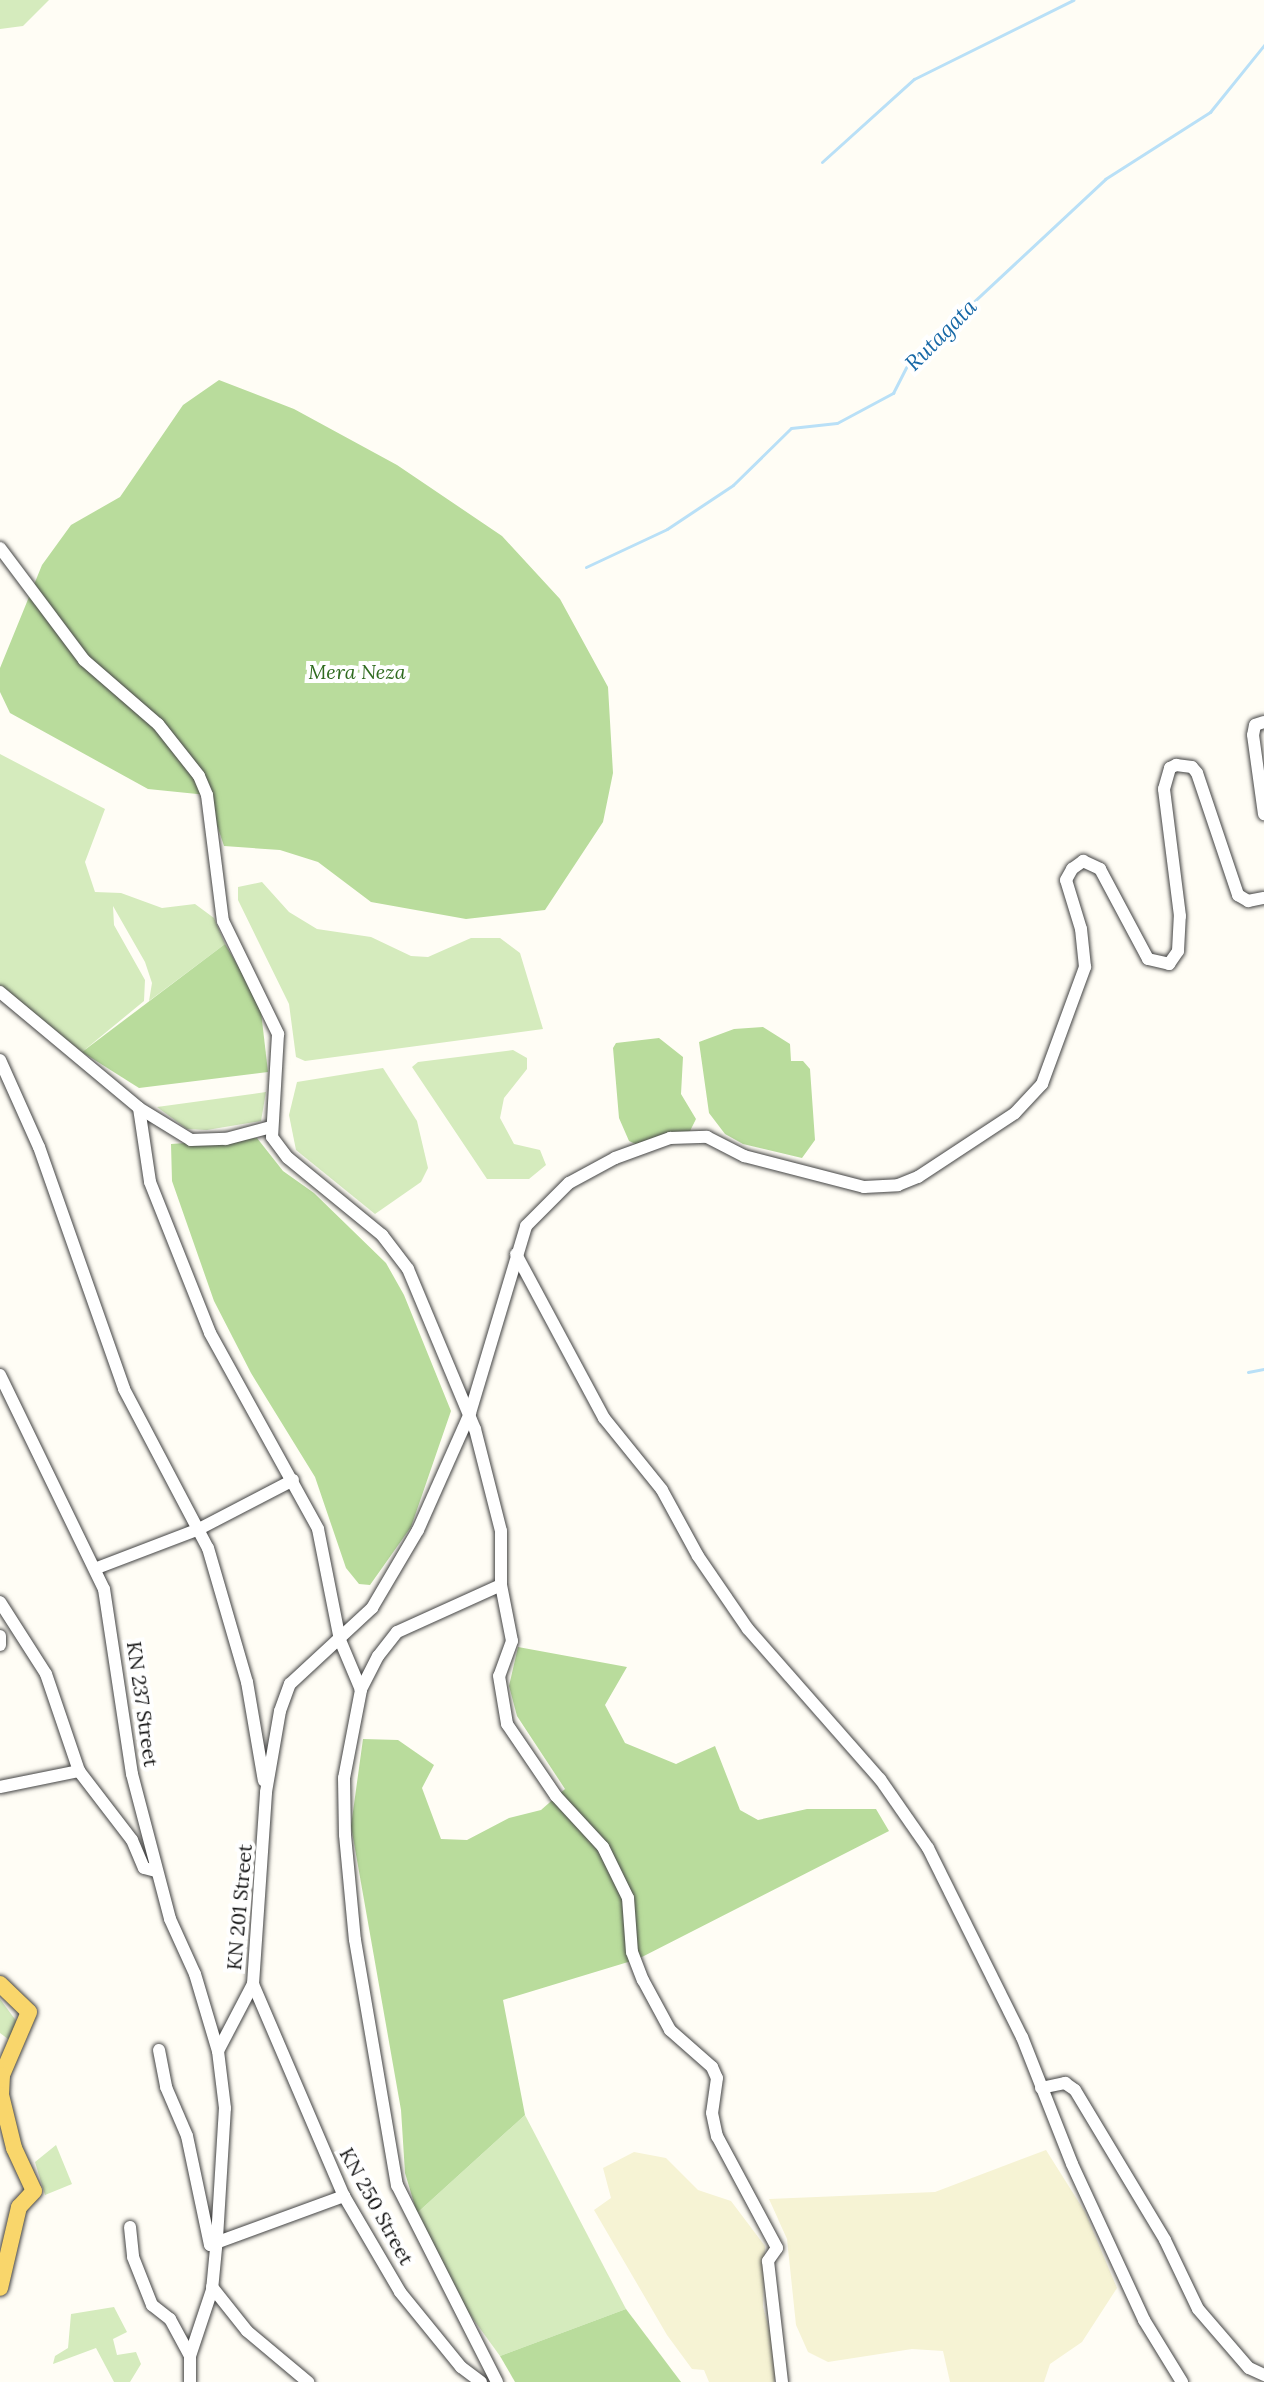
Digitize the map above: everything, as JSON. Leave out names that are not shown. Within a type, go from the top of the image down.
[{"type":"main road","points":[[0,1984],[29,2012],[2,2075],[1,2095],[14,2148],[34,2191],[19,2207],[0,2288]]},
{"type":"street","points":[[0,548],[84,660],[158,724],[199,776],[207,795],[223,921],[278,1034],[271,1127],[288,1158],[382,1235],[408,1269],[470,1413],[501,1531],[501,1585],[512,1641],[499,1676],[507,1724],[556,1796],[603,1847],[628,1898],[632,1952],[643,1980],[670,2030],[712,2067],[717,2078],[712,2113],[717,2136],[777,2248],[768,2261],[782,2382]]},
{"type":"street","points":[[1264,722],[1255,725],[1253,735],[1264,814]]},
{"type":"street","name":"KN 201 Street","points":[[218,2051],[253,1984],[266,1792],[274,1739],[290,1684],[372,1608],[407,1550],[470,1413],[526,1226],[569,1183],[615,1158],[670,1138],[707,1137],[744,1156],[864,1187],[898,1185],[918,1177],[1015,1113],[1042,1084],[1085,967],[1081,929],[1066,880],[1072,869],[1083,861],[1100,869],[1148,959],[1169,964],[1178,951],[1180,916],[1164,789],[1170,768],[1192,767],[1238,895],[1248,901],[1264,898]]},
{"type":"street","points":[[0,992],[139,1108],[191,1140],[226,1139],[271,1127]]},
{"type":"street","points":[[0,1060],[39,1147],[95,1319],[124,1389],[199,1529],[247,1682],[266,1792]]},
{"type":"street","points":[[139,1108],[150,1182],[210,1333],[293,1480],[327,1556],[340,1640],[361,1690]]},
{"type":"street","points":[[516,1254],[604,1418],[662,1490],[706,1568],[748,1629],[880,1779],[928,1848],[992,1972],[1144,2320],[1182,2382]]},
{"type":"street","name":"KN 237 Street","points":[[0,1375],[97,1568],[112,1630],[132,1774],[156,1871],[218,2051]]},
{"type":"street","points":[[97,1568],[199,1529],[293,1480]]},
{"type":"street","points":[[497,2382],[397,2185],[355,1940],[345,1835],[344,1778],[361,1690],[397,1632],[501,1585]]},
{"type":"street","points":[[0,1602],[46,1674],[79,1771],[132,1840],[144,1868],[156,1871]]},
{"type":"street","points":[[0,1636],[0,1645]]},
{"type":"street","points":[[0,1787],[79,1771]]},
{"type":"street","name":"KN 250 Street","points":[[253,1984],[344,2196],[400,2292],[461,2367],[481,2382]]},
{"type":"street","points":[[159,2050],[166,2087],[187,2136],[213,2242]]},
{"type":"street","points":[[190,2382],[190,2356],[212,2290],[213,2242],[225,2108],[218,2051]]},
{"type":"street","points":[[1041,2088],[1065,2083],[1075,2090],[1165,2240],[1198,2309],[1249,2368],[1264,2375]]},
{"type":"street","points":[[213,2242],[344,2196]]},
{"type":"street","points":[[130,2227],[133,2257],[152,2305],[170,2319],[190,2356]]},
{"type":"street","points":[[212,2290],[267,2350],[308,2382]]},
{"type":"shaded area","points":[[1046,2150],[1085,2212],[1117,2288],[1082,2342],[1050,2364],[1044,2382],[950,2382],[943,2351],[912,2349],[828,2362],[808,2352],[796,2325],[787,2239],[769,2199],[935,2192]]},
{"type":"shaded area","points":[[634,2152],[666,2158],[698,2190],[731,2201],[765,2246],[763,2307],[779,2363],[774,2382],[709,2382],[704,2370],[692,2369],[667,2335],[594,2210],[611,2198],[603,2168]]},
{"type":"green space","points":[[0,0],[49,0],[23,26],[0,29]]},
{"type":"green space","name":"Mera Neza","points":[[219,380],[294,409],[397,465],[502,536],[560,599],[608,687],[613,773],[603,822],[545,910],[466,919],[371,902],[318,862],[280,850],[224,846],[207,795],[148,789],[10,713],[0,692],[0,668],[42,565],[71,525],[120,497],[183,405]]},
{"type":"green space","points":[[0,754],[105,809],[85,862],[95,892],[121,893],[162,908],[195,904],[214,918],[225,944],[149,1001],[152,983],[145,962],[113,906],[114,925],[145,980],[144,1001],[82,1052],[0,985]]},
{"type":"green space","points":[[262,882],[289,912],[317,929],[371,937],[411,956],[428,957],[471,938],[500,938],[520,953],[543,1029],[305,1061],[296,1057],[289,1004],[238,900],[238,887]]},
{"type":"green space","points":[[225,944],[260,1003],[268,1072],[139,1088],[82,1052]]},
{"type":"green space","points":[[763,1027],[790,1044],[791,1061],[803,1061],[810,1069],[815,1140],[802,1158],[743,1144],[725,1134],[709,1113],[699,1042],[734,1029]]},
{"type":"green space","points":[[659,1038],[683,1057],[681,1094],[696,1119],[690,1131],[679,1137],[640,1146],[629,1141],[619,1118],[613,1048],[616,1043]]},
{"type":"green space","points":[[513,1050],[527,1058],[527,1069],[504,1098],[500,1118],[514,1144],[540,1150],[546,1165],[529,1179],[487,1179],[412,1067],[418,1062]]},
{"type":"green space","points":[[383,1068],[417,1121],[428,1168],[421,1182],[375,1214],[296,1150],[289,1115],[297,1082]]},
{"type":"green space","points":[[266,1092],[261,1121],[207,1130],[187,1129],[157,1107]]},
{"type":"green space","points":[[257,1138],[283,1171],[314,1193],[386,1263],[404,1295],[451,1411],[411,1527],[370,1585],[359,1584],[346,1568],[315,1477],[251,1373],[214,1301],[172,1181],[171,1144]]},
{"type":"green space","points":[[518,1647],[627,1667],[605,1705],[625,1743],[676,1764],[715,1746],[740,1810],[758,1820],[807,1809],[876,1809],[889,1831],[638,1959],[503,2000],[525,2115],[417,2213],[405,2173],[401,2110],[351,1826],[363,1739],[398,1740],[434,1765],[422,1788],[441,1839],[467,1840],[509,1818],[541,1810],[565,1789],[517,1716],[509,1686]]},
{"type":"green space","points":[[0,1999],[20,2026],[8,2039],[0,2033]]},
{"type":"green space","points":[[525,2115],[626,2309],[500,2356],[468,2312],[417,2213]]},
{"type":"green space","points":[[56,2145],[72,2184],[45,2195],[35,2162]]},
{"type":"green space","points":[[114,2307],[127,2332],[113,2339],[117,2355],[136,2352],[141,2364],[130,2382],[114,2382],[96,2348],[53,2364],[55,2356],[68,2348],[71,2314]]},
{"type":"green space","points":[[626,2309],[681,2382],[515,2382],[500,2356]]},
{"type":"waterway","points":[[822,162],[914,79],[1073,0]]},
{"type":"waterway","name":"Rutagata","points":[[586,567],[667,529],[733,485],[791,428],[837,423],[893,393],[908,363],[1105,179],[1210,112],[1264,45]]},
{"type":"waterway","points":[[1248,1372],[1264,1369]]}]
